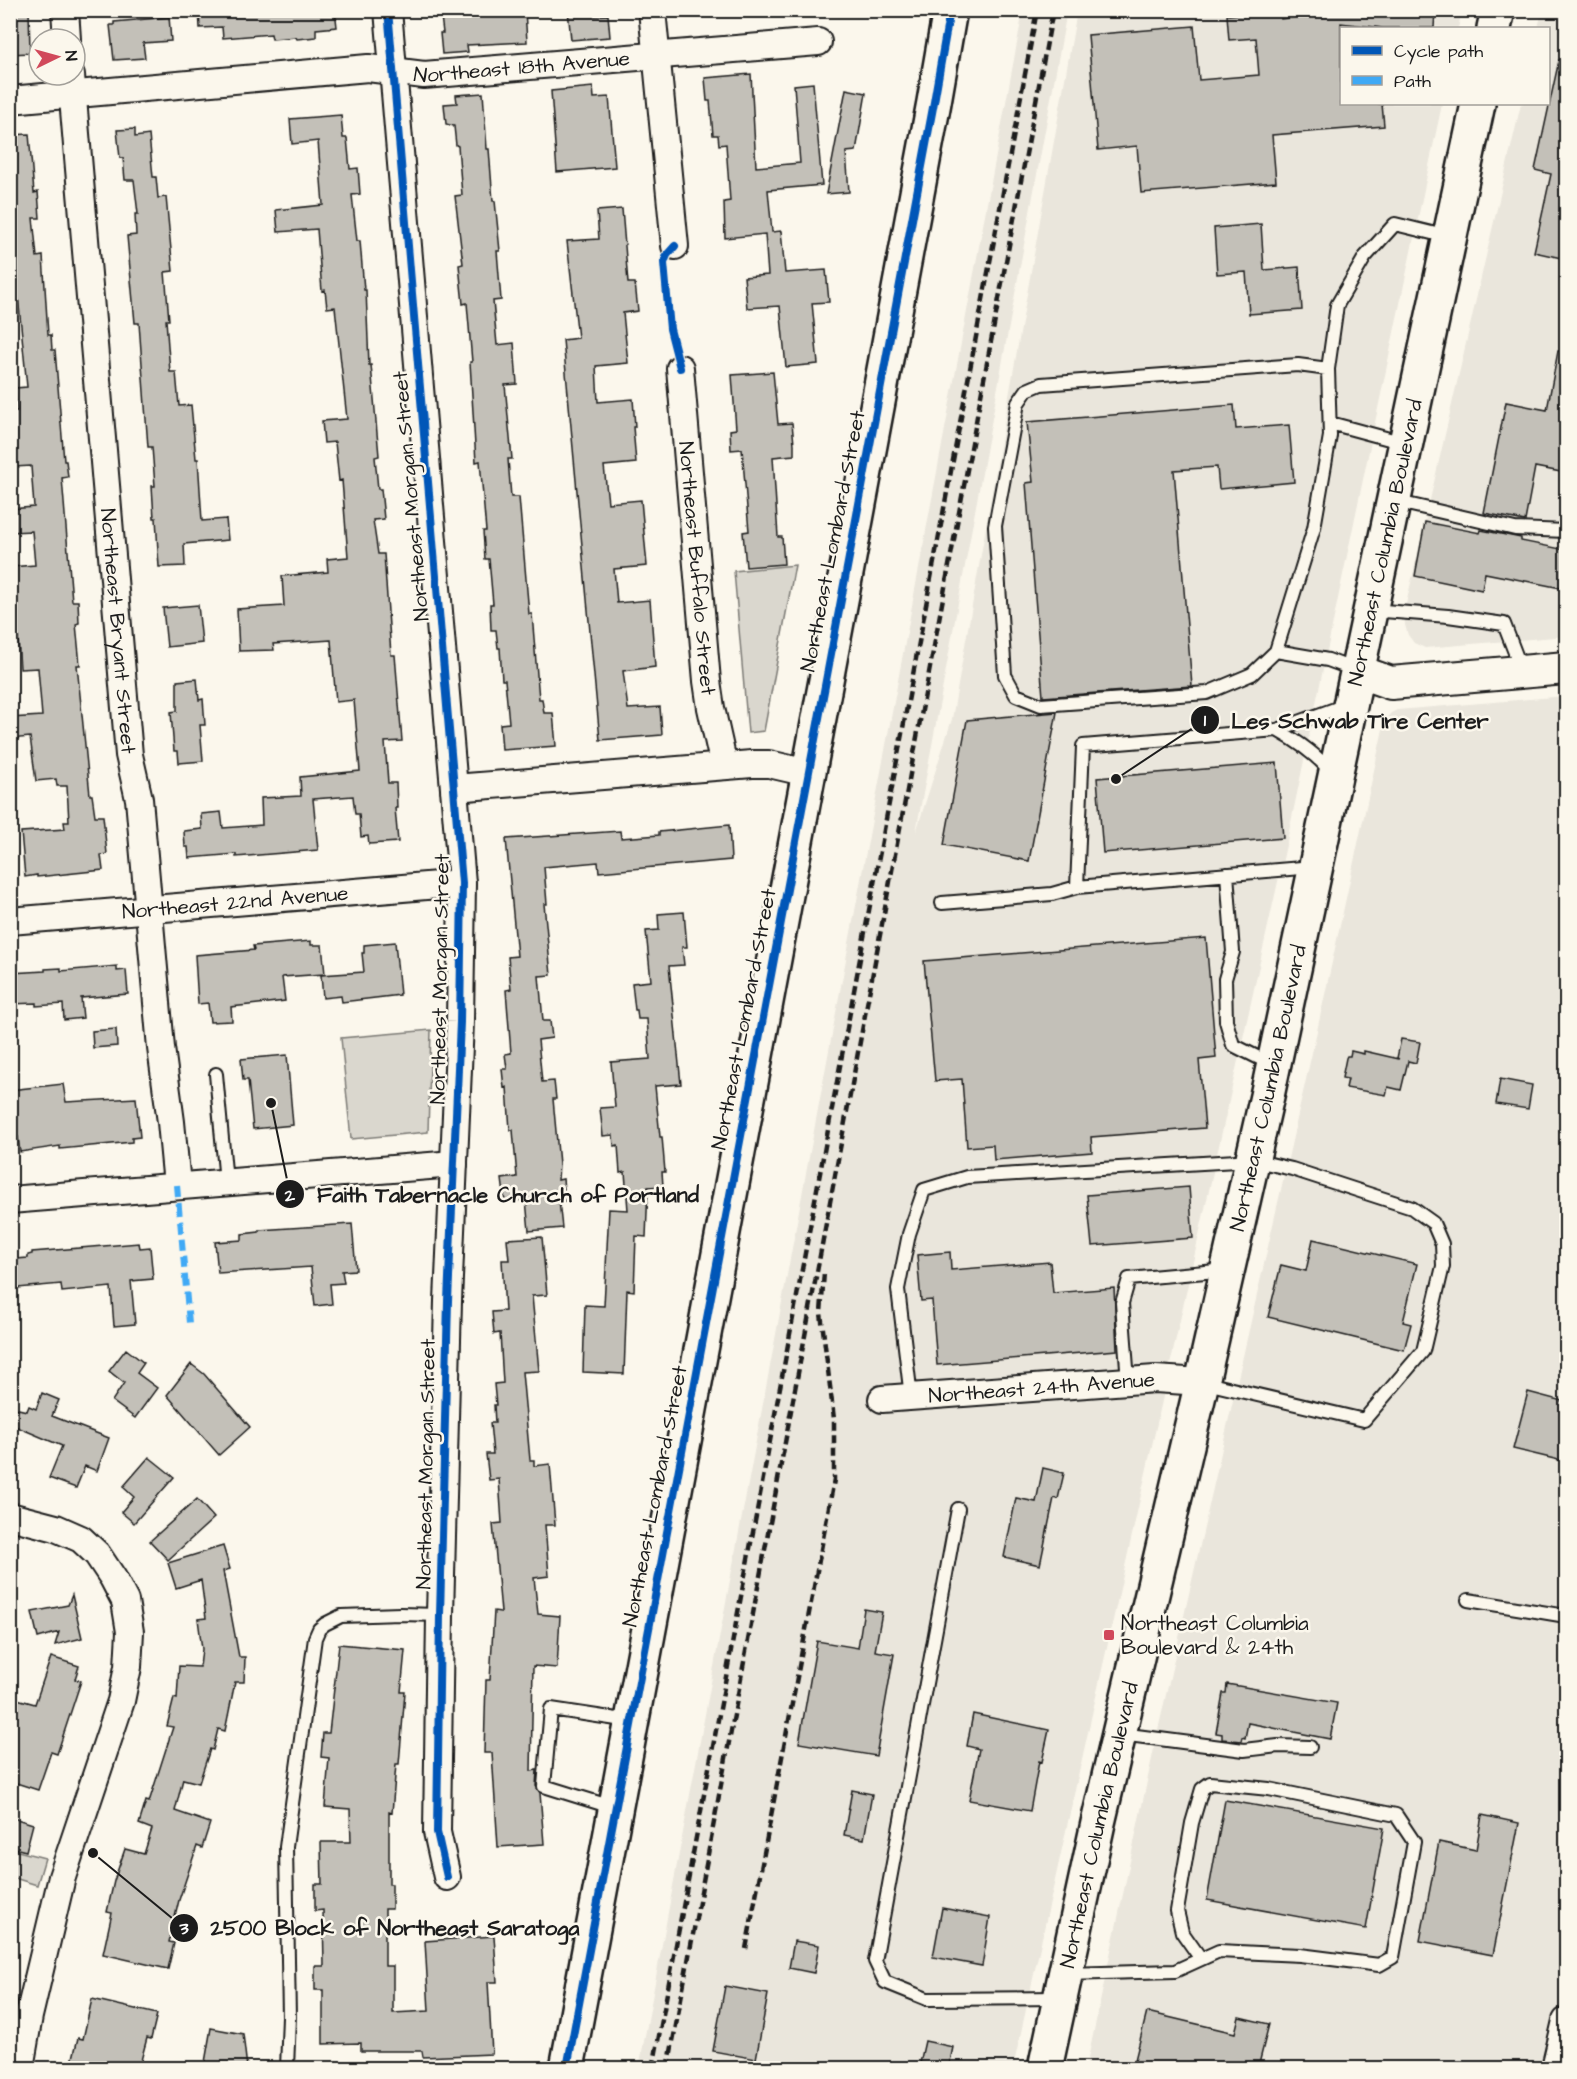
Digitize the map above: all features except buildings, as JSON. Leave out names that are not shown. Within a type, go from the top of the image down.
[{"type":"main road","name":"Northeast Lombard Street","points":[[567,2068],[950,10]]},
{"type":"main road","points":[[1494,27],[1498,10]]},
{"type":"main road","name":"Northeast Columbia Boulevard","points":[[1045,2068],[1119,1733],[1274,1066],[1478,105]]},
{"type":"street","points":[[64,10],[66,27]]},
{"type":"street","name":"Northeast Morgan Street","points":[[388,10],[462,883],[460,1022],[440,1615],[437,1832],[447,1877]]},
{"type":"street","points":[[652,10],[675,246]]},
{"type":"street","name":"Northeast 18th Avenue","points":[[87,84],[368,68],[424,75],[818,42]]},
{"type":"street","name":"Northeast 18th Avenue","points":[[10,100],[63,87]]},
{"type":"street","name":"Northeast Bryant Street","points":[[71,87],[129,755],[139,799],[148,909],[177,1185]]},
{"type":"street","name":"Northeast Buffalo Street","points":[[680,368],[707,681],[724,766]]},
{"type":"street","points":[[1357,670],[1391,683],[1566,668]]},
{"type":"street","points":[[454,788],[769,764],[808,773]]},
{"type":"street","name":"Northeast 22nd Avenue","points":[[10,921],[462,883]]},
{"type":"street","points":[[10,1200],[454,1164]]},
{"type":"street","name":"Northeast 24th Avenue","points":[[882,1399],[1155,1378],[1202,1382]]},
{"type":"street","points":[[10,1516],[56,1528],[81,1539],[98,1554],[125,1601],[129,1632],[129,1667],[122,1701],[75,1834],[60,1887],[29,2016],[20,2068]]},
{"type":"street","points":[[1555,2068],[1566,2021]]},
{"type":"lane","points":[[1328,369],[1298,365],[1041,384],[1027,390],[1018,403],[995,526],[1005,675],[1016,695],[1041,705],[1207,693],[1252,674],[1276,651],[1314,528],[1330,436],[1328,369],[1337,305],[1365,257],[1395,224],[1449,238]]},
{"type":"lane","points":[[1330,423],[1405,443]]},
{"type":"lane","points":[[1393,501],[1515,529],[1566,531]]},
{"type":"lane","points":[[1370,610],[1448,616],[1504,624],[1523,672]]},
{"type":"lane","points":[[1276,651],[1328,660],[1357,670]]},
{"type":"lane","points":[[1077,886],[1083,746],[1277,730],[1350,704]]},
{"type":"lane","points":[[1277,730],[1301,743],[1317,756],[1334,776]]},
{"type":"lane","points":[[942,903],[1052,894],[1077,886],[1315,867]]},
{"type":"lane","points":[[1227,874],[1233,952],[1225,979],[1226,1021],[1233,1045],[1274,1066]]},
{"type":"lane","points":[[216,1074],[226,1182]]},
{"type":"lane","points":[[910,1397],[898,1289],[909,1234],[924,1190],[967,1177],[1253,1160],[1292,1169],[1412,1208],[1433,1223],[1442,1244],[1443,1266],[1423,1351],[1364,1420],[1202,1382]]},
{"type":"lane","points":[[1128,1381],[1122,1303],[1129,1279],[1228,1270]]},
{"type":"lane","points":[[958,1509],[875,1961],[885,1982],[927,1999],[1062,1986],[1175,1971],[1220,1951],[1300,1955],[1379,1965],[1393,1957],[1414,1842],[1396,1815],[1269,1789],[1210,1783],[1202,1789],[1192,1823],[1177,1911],[1182,1932],[1201,1959]]},
{"type":"lane","points":[[1468,1600],[1566,1616]]},
{"type":"lane","points":[[287,2068],[289,2017],[286,1847],[315,1638],[319,1629],[341,1616],[440,1615]]},
{"type":"lane","points":[[615,1808],[544,1786],[551,1709],[631,1721]]},
{"type":"lane","points":[[1119,1733],[1244,1750],[1278,1746],[1310,1747]]},
{"type":"shaded area","points":[[1023,11],[1067,11],[916,832],[952,719],[1077,11],[1462,11],[1458,27],[1340,27],[1340,105],[1442,105],[1287,841],[1013,2068],[639,2068]]},
{"type":"shaded area","points":[[1542,11],[1566,11],[1566,636],[1425,648],[1414,643],[1408,635],[1404,613],[1521,105],[1550,105],[1550,27],[1538,27]]},
{"type":"shaded area","points":[[795,565],[764,731],[748,733],[734,571]]},
{"type":"shaded area","points":[[1566,696],[1566,2068],[1086,2068],[1158,1730],[1317,1031],[1385,720],[1397,710]]},
{"type":"shaded area","points":[[431,1030],[428,1132],[351,1139],[341,1038]]},
{"type":"shaded area","points":[[10,1849],[45,1858],[37,1885],[11,1877]]},
{"type":"railway","points":[[653,2068],[1037,10]]},
{"type":"railway","points":[[668,2068],[1053,10]]},
{"type":"railway","points":[[746,1949],[834,1480],[834,1419],[821,1313],[824,1272]]},
{"type":"marked path","points":[[177,1185],[189,1323]]},
{"type":"cycle path","points":[[388,10],[462,883],[460,1022],[448,1301],[440,1615],[437,1832],[447,1877]]},
{"type":"cycle path","points":[[567,2068],[950,10]]},
{"type":"cycle path","points":[[675,246],[667,255],[664,263],[670,329],[680,368]]},
{"type":"place","name":"Les Schwab Tire Center","points":[[1116,779]]},
{"type":"place","name":"Faith Tabernacle Church of Portland","points":[[271,1103]]},
{"type":"place","name":"Northeast Columbia Boulevard & 24th","points":[[1109,1635]]},
{"type":"place","name":"2500 Block of Northeast Saratoga","points":[[93,1853]]}]
